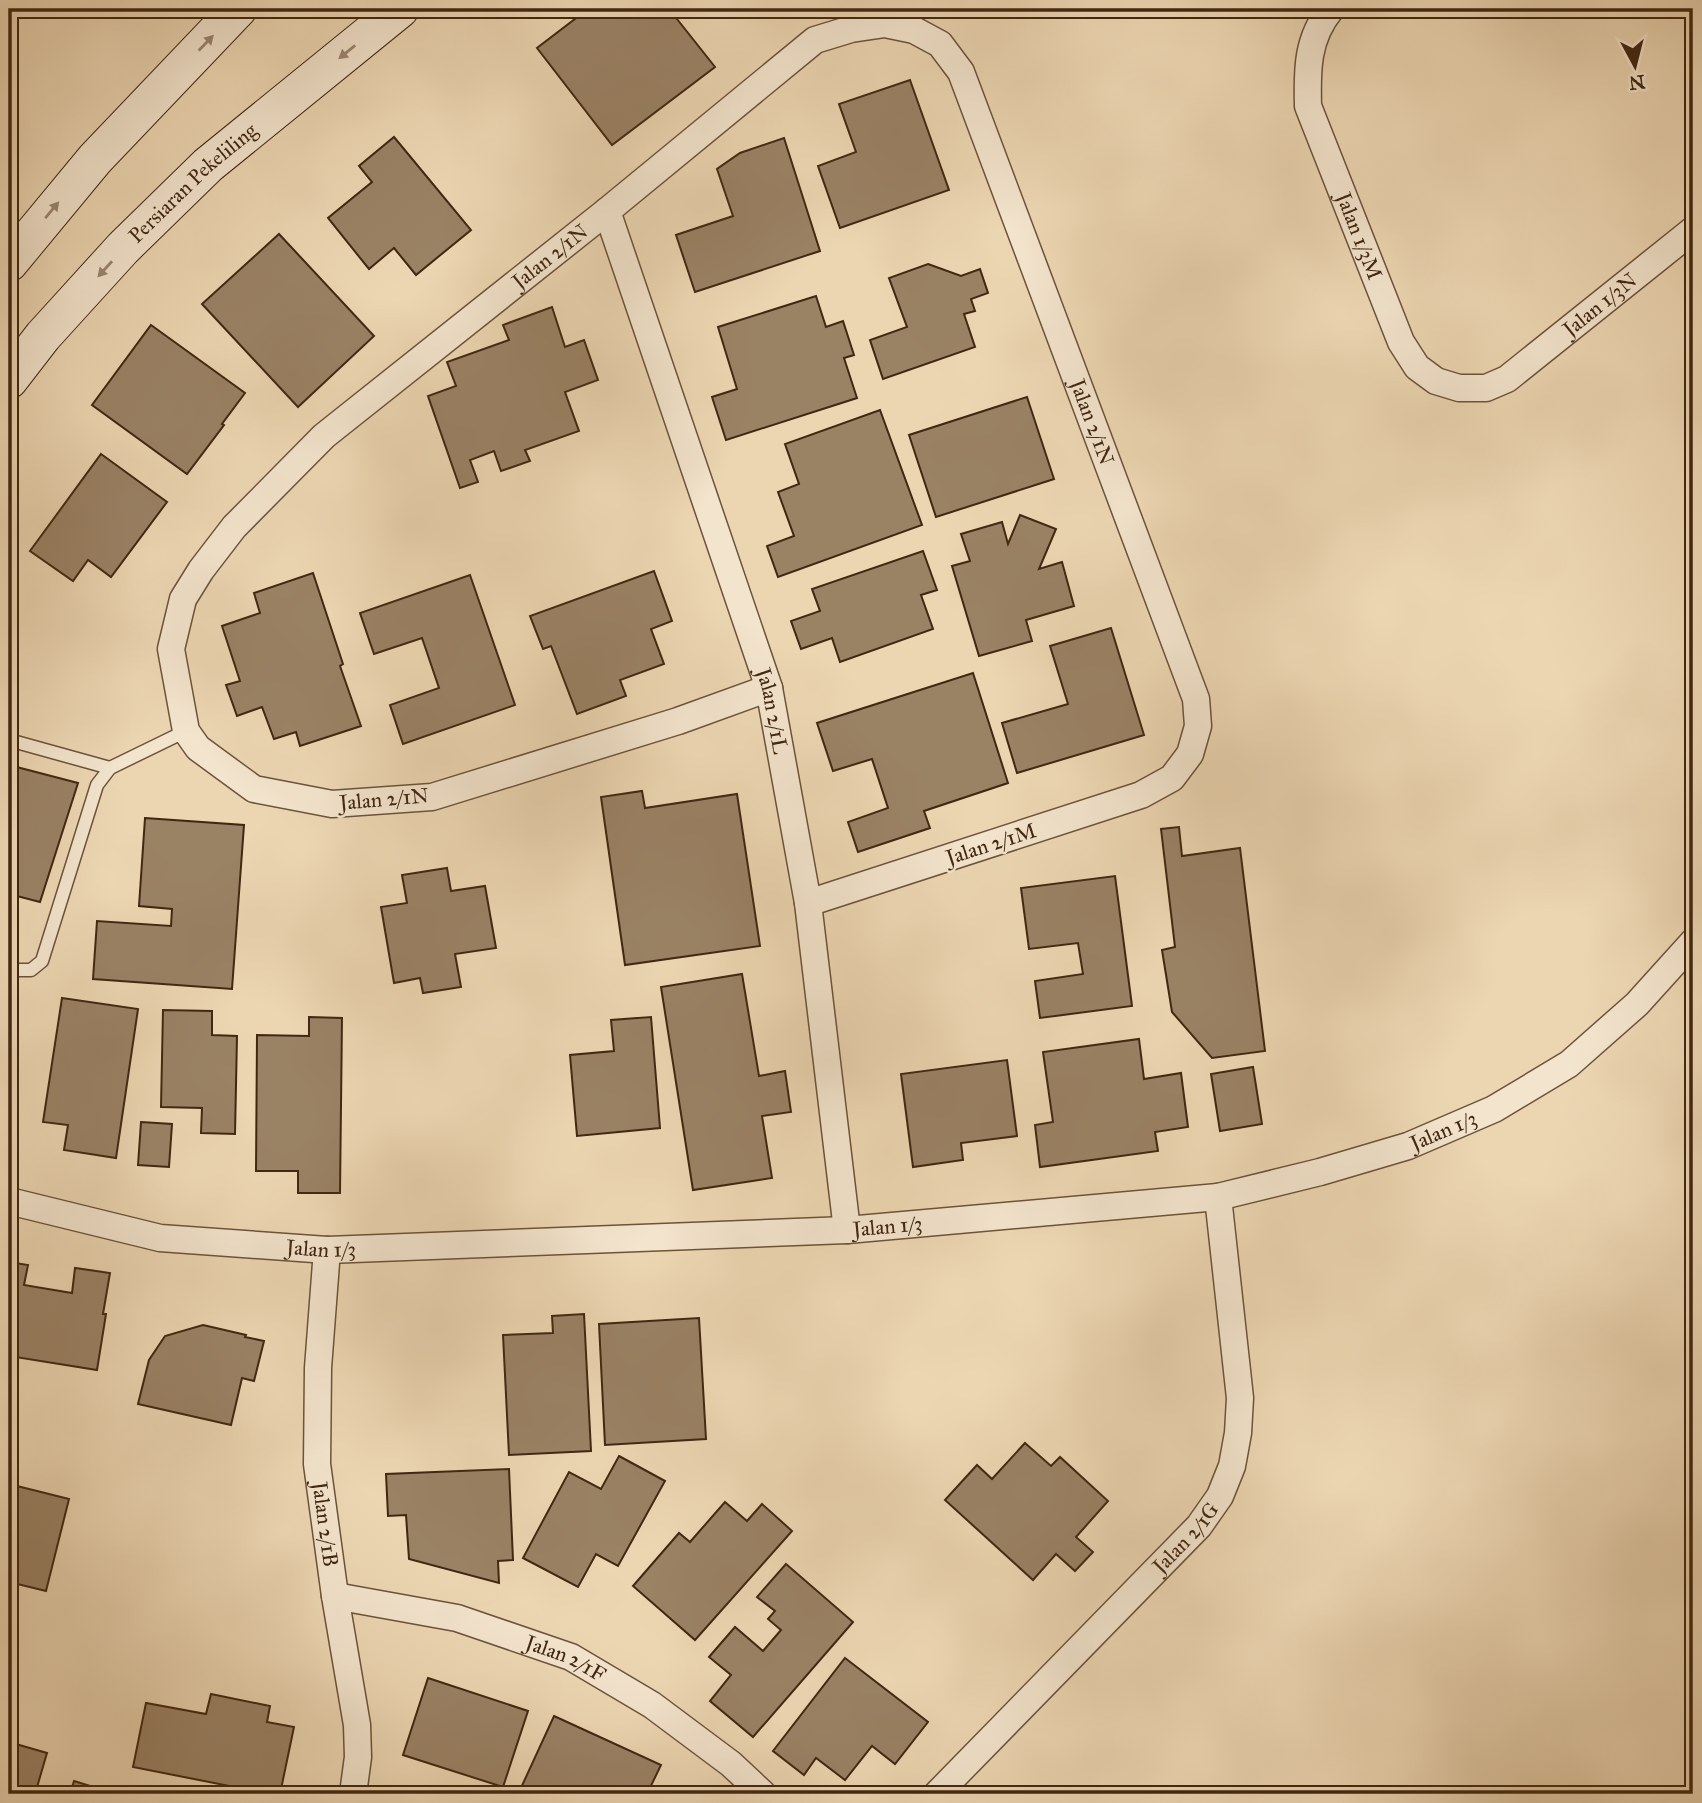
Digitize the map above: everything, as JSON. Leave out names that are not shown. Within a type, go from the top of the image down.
[{"type":"main road","points":[[9,263],[95,159],[238,9]]},
{"type":"main road","name":"Persiaran Pekeliling","points":[[9,380],[43,336],[114,258],[208,165],[400,9]]},
{"type":"street","name":"Jalan 1/3M","points":[[1331,9],[1314,38],[1307,72],[1308,106],[1401,342],[1418,367],[1436,381],[1459,388],[1486,388],[1507,379]]},
{"type":"street","name":"Jalan 2/1N","points":[[769,688],[678,721],[432,797],[332,804],[254,789],[198,748],[186,731],[171,649],[183,599],[201,570],[234,527],[324,436],[607,211],[815,40],[850,29],[885,24],[914,30],[940,44],[961,72],[1196,699],[1198,726],[1190,754],[1172,778]]},
{"type":"street","name":"Jalan 2/1L","points":[[607,211],[769,688],[808,903],[847,1230]]},
{"type":"street","name":"Jalan 1/3N","points":[[1507,379],[1693,230]]},
{"type":"street","name":"Jalan 2/1M","points":[[808,903],[1141,795],[1172,778]]},
{"type":"street","name":"Jalan 1/3","points":[[9,1201],[160,1238],[327,1250],[847,1230],[1218,1197],[1320,1172],[1408,1146],[1494,1109],[1569,1064],[1637,1004],[1693,942]]},
{"type":"street","name":"Jalan 2/1G","points":[[937,1794],[1199,1526],[1220,1496],[1232,1466],[1240,1398],[1218,1197]]},
{"type":"street","name":"Jalan 2/1B","points":[[327,1250],[318,1368],[317,1464],[335,1596],[357,1725],[358,1757],[354,1794]]},
{"type":"street","name":"Jalan 2/1F","points":[[335,1596],[457,1618],[571,1657],[652,1705],[731,1765],[763,1794]]},
{"type":"lane","points":[[9,967],[31,970],[42,961],[97,785],[110,768],[186,731]]},
{"type":"lane","points":[[9,740],[110,768]]},
{"type":"building","points":[[588,9],[669,9],[715,67],[612,145],[537,48]]},
{"type":"building","points":[[910,80],[949,190],[840,228],[818,166],[856,152],[839,104]]},
{"type":"building","points":[[394,137],[471,230],[416,275],[394,248],[369,269],[328,218],[372,182],[359,166]]},
{"type":"building","points":[[784,138],[820,251],[695,292],[676,235],[733,216],[717,169],[740,153]]},
{"type":"building","points":[[279,234],[374,336],[298,407],[202,304]]},
{"type":"building","points":[[928,264],[961,276],[980,269],[988,293],[971,299],[975,311],[964,314],[975,347],[883,379],[870,340],[907,327],[889,278]]},
{"type":"building","points":[[816,296],[826,327],[843,321],[854,355],[844,358],[857,398],[726,440],[712,397],[737,389],[718,327]]},
{"type":"building","points":[[552,307],[565,347],[584,340],[598,380],[565,392],[579,431],[525,450],[530,461],[501,471],[494,451],[470,460],[478,482],[460,488],[428,396],[456,386],[447,362],[509,340],[503,325]]},
{"type":"building","points":[[151,325],[245,393],[187,474],[92,405]]},
{"type":"building","points":[[1027,397],[1054,479],[936,517],[909,435]]},
{"type":"building","points":[[880,410],[922,525],[778,577],[767,546],[794,536],[778,492],[799,484],[785,444]]},
{"type":"building","points":[[101,454],[167,502],[111,577],[88,560],[73,581],[30,551]]},
{"type":"building","points":[[1020,515],[1056,529],[1039,569],[1062,562],[1074,606],[1026,620],[1032,641],[979,656],[952,566],[970,561],[961,534],[1002,522],[1008,544]]},
{"type":"building","points":[[923,551],[937,590],[921,595],[933,629],[840,662],[832,638],[801,649],[791,621],[820,611],[812,589]]},
{"type":"building","points":[[654,571],[672,621],[651,629],[664,664],[620,680],[626,696],[577,714],[551,646],[543,649],[530,616]]},
{"type":"building","points":[[313,573],[361,726],[300,746],[296,732],[274,739],[262,707],[237,716],[226,685],[240,681],[222,626],[260,613],[254,593]]},
{"type":"building","points":[[470,575],[515,705],[403,744],[390,705],[439,688],[422,638],[374,654],[360,613]]},
{"type":"building","points":[[1111,628],[1144,735],[1017,773],[1002,723],[1068,704],[1050,646]]},
{"type":"building","points":[[973,673],[1008,783],[924,811],[930,828],[858,852],[848,822],[888,808],[872,759],[833,771],[817,723]]},
{"type":"building","points":[[9,765],[78,783],[40,902],[9,894]]},
{"type":"building","points":[[642,791],[645,808],[737,794],[760,946],[625,965],[601,797]]},
{"type":"building","points":[[145,818],[244,825],[232,989],[93,979],[97,921],[171,926],[172,909],[139,906]]},
{"type":"building","points":[[1179,827],[1182,856],[1240,848],[1265,1051],[1212,1058],[1172,1012],[1162,950],[1175,947],[1161,829]]},
{"type":"building","points":[[447,868],[451,891],[485,886],[496,948],[455,954],[461,987],[423,993],[420,978],[394,983],[381,907],[407,903],[402,875]]},
{"type":"building","points":[[1115,876],[1132,1006],[1040,1018],[1035,981],[1083,974],[1078,943],[1029,949],[1021,888]]},
{"type":"building","points":[[742,974],[759,1076],[785,1071],[791,1112],[762,1116],[772,1178],[693,1190],[661,987]]},
{"type":"building","points":[[62,998],[138,1009],[116,1158],[64,1150],[68,1125],[43,1122]]},
{"type":"building","points":[[163,1010],[212,1011],[212,1035],[237,1036],[235,1134],[201,1133],[202,1108],[161,1107]]},
{"type":"building","points":[[309,1017],[342,1018],[340,1193],[298,1193],[298,1171],[256,1171],[257,1035],[309,1036]]},
{"type":"building","points":[[651,1017],[660,1128],[577,1136],[570,1055],[614,1051],[611,1020]]},
{"type":"building","points":[[1139,1039],[1144,1079],[1181,1073],[1188,1127],[1155,1132],[1158,1151],[1040,1167],[1035,1125],[1053,1122],[1043,1052]]},
{"type":"building","points":[[1007,1060],[1017,1136],[961,1143],[963,1160],[913,1167],[901,1074]]},
{"type":"building","points":[[1253,1067],[1262,1124],[1220,1131],[1211,1074]]},
{"type":"building","points":[[141,1122],[172,1124],[169,1167],[138,1165]]},
{"type":"building","points":[[9,1262],[28,1265],[24,1285],[72,1293],[75,1268],[110,1273],[97,1370],[9,1356]]},
{"type":"building","points":[[584,1314],[591,1451],[509,1455],[503,1335],[553,1333],[552,1316]]},
{"type":"building","points":[[699,1318],[706,1439],[605,1445],[599,1324]]},
{"type":"building","points":[[203,1325],[264,1341],[254,1381],[242,1378],[231,1425],[138,1404],[149,1360],[165,1336]]},
{"type":"building","points":[[1025,1443],[1051,1466],[1060,1457],[1108,1501],[1076,1537],[1093,1552],[1075,1571],[1056,1554],[1033,1580],[945,1500],[977,1465],[992,1479]]},
{"type":"building","points":[[619,1456],[665,1481],[618,1566],[596,1554],[578,1587],[523,1558],[569,1472],[601,1489]]},
{"type":"building","points":[[509,1469],[513,1560],[498,1561],[499,1583],[409,1559],[406,1515],[388,1516],[386,1474]]},
{"type":"building","points":[[9,1484],[69,1499],[46,1591],[9,1582]]},
{"type":"building","points":[[725,1502],[747,1521],[762,1504],[792,1531],[695,1640],[633,1586],[679,1533],[690,1542]]},
{"type":"building","points":[[786,1564],[853,1622],[753,1737],[710,1701],[731,1675],[709,1657],[735,1627],[763,1651],[781,1630],[768,1619],[775,1611],[757,1597]]},
{"type":"building","points":[[845,1658],[928,1722],[895,1764],[872,1746],[845,1780],[816,1758],[804,1775],[773,1751]]},
{"type":"building","points":[[428,1678],[528,1711],[503,1787],[403,1755]]},
{"type":"building","points":[[211,1694],[270,1706],[267,1722],[294,1727],[280,1794],[133,1767],[146,1703],[206,1714]]},
{"type":"building","points":[[554,1716],[661,1765],[647,1794],[530,1794],[520,1790]]},
{"type":"building","points":[[9,1742],[47,1753],[35,1794],[9,1794]]},
{"type":"building","points":[[74,1781],[116,1794],[70,1794]]}]
